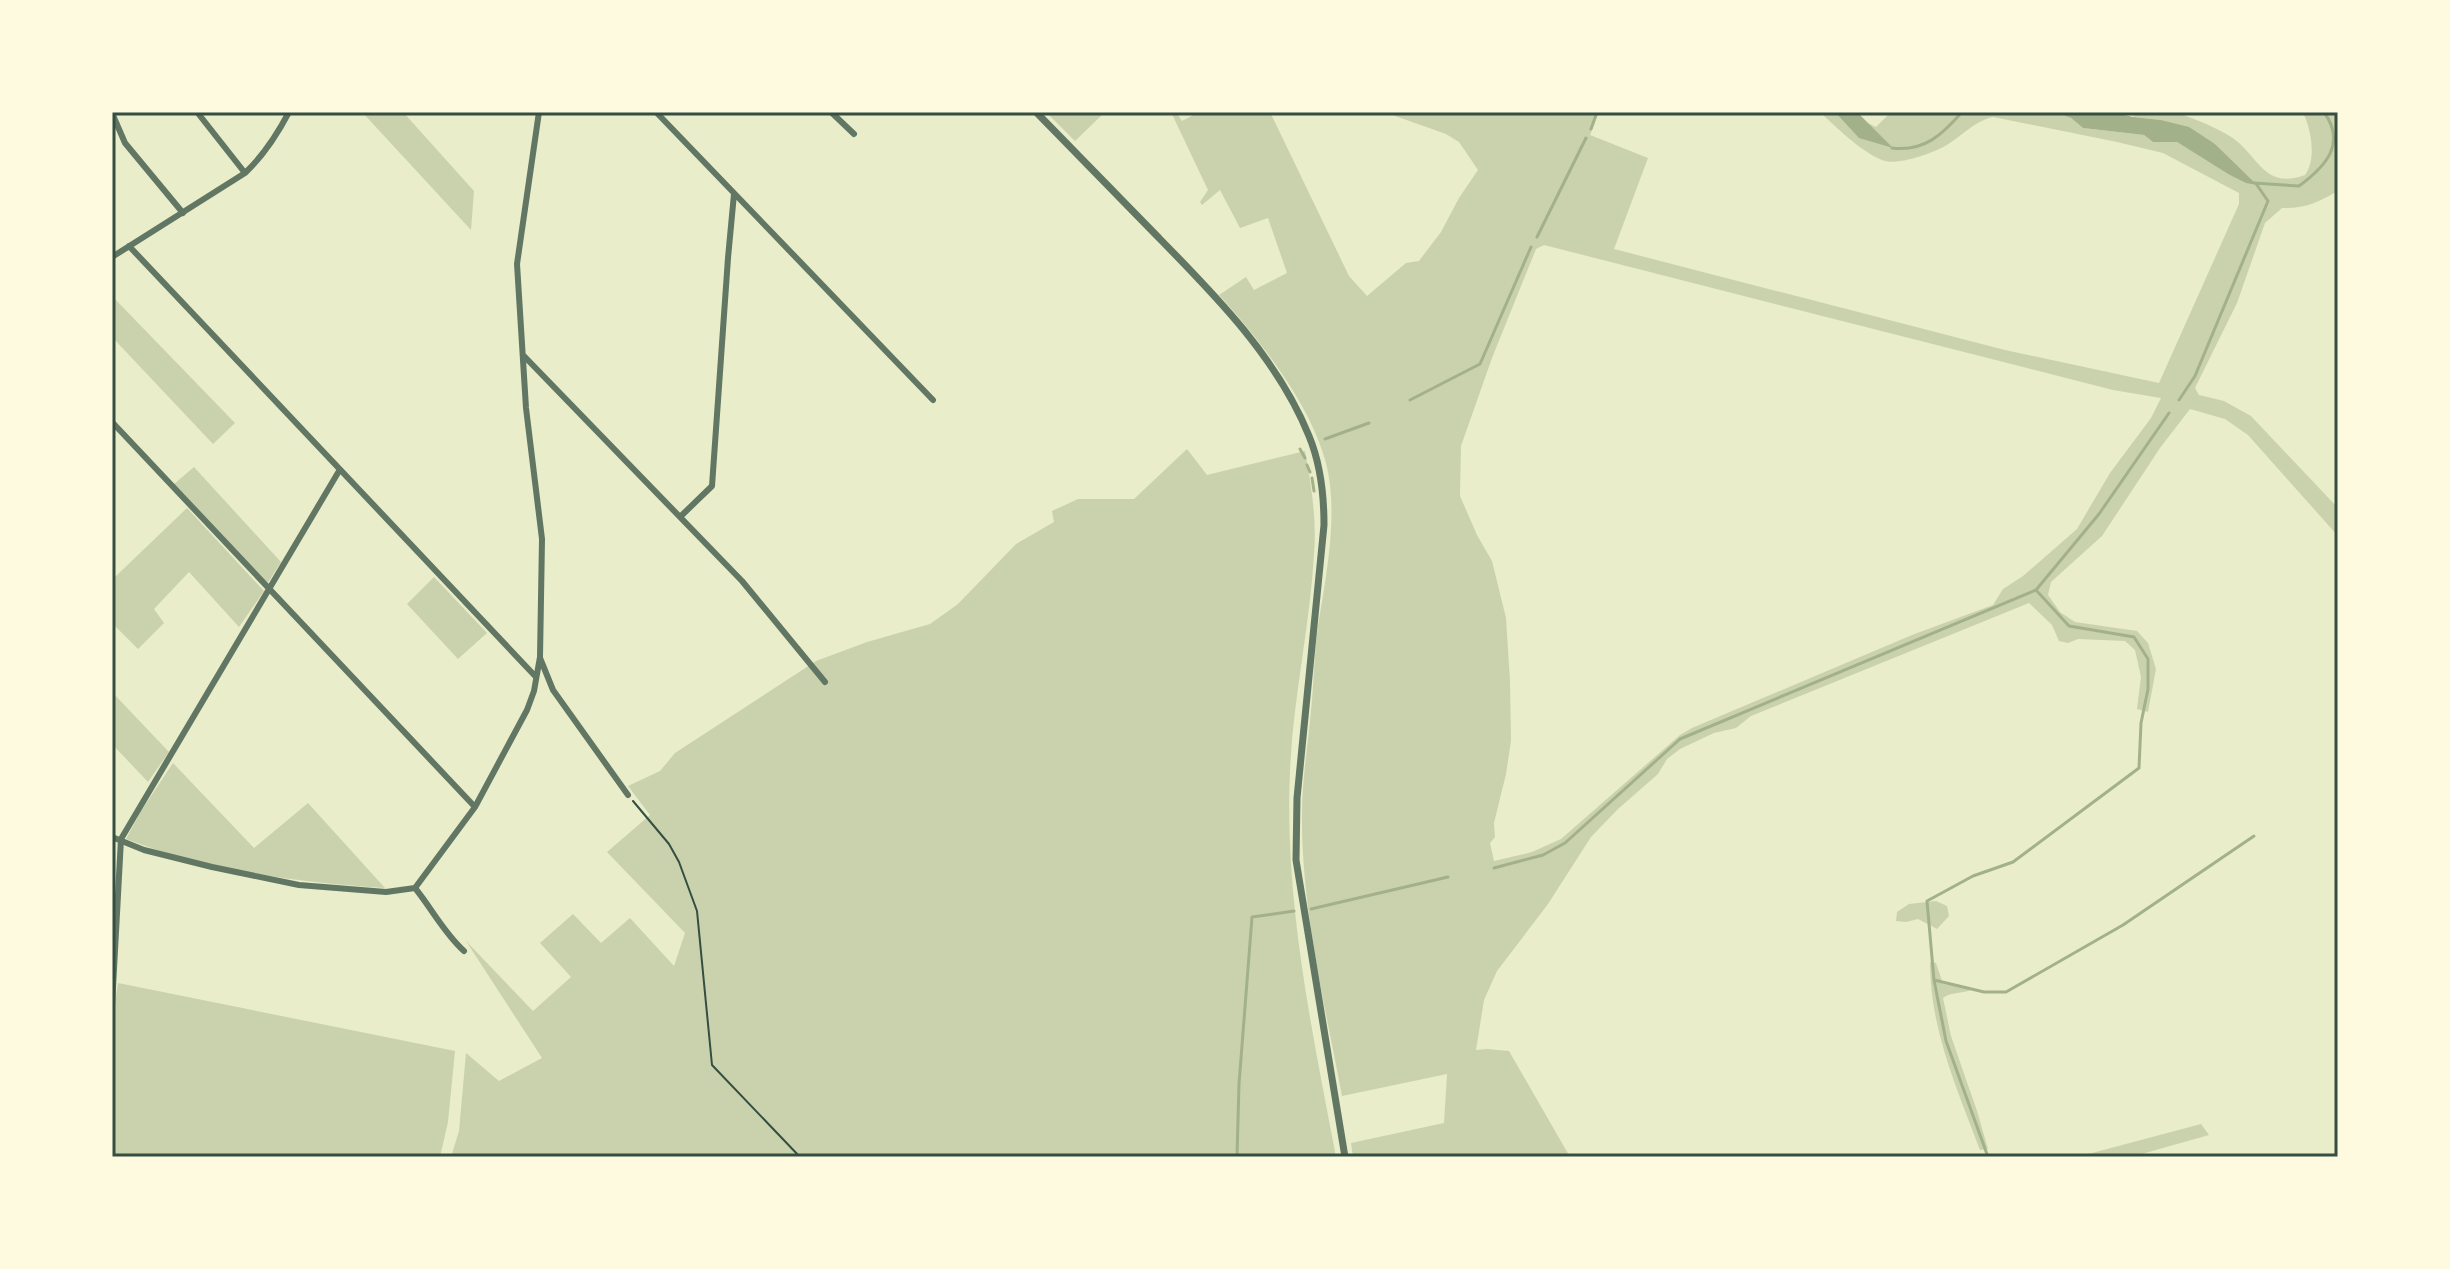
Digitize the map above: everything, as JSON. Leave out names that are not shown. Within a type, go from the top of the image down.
[{"type":"street","points":[[197,112],[245,173]]},
{"type":"street","points":[[112,257],[245,173],[274,139],[289,112]]},
{"type":"street","points":[[112,837],[144,850],[198,864],[299,885],[386,892],[415,888],[475,807],[527,710],[540,657],[542,539],[528,430],[517,264],[539,112]]},
{"type":"street","points":[[656,112],[933,400]]},
{"type":"street","points":[[831,112],[854,134]]},
{"type":"street","points":[[1036,112],[1191,271],[1245,333],[1288,393],[1317,457],[1324,525],[1297,798],[1296,860],[1345,1157]]},
{"type":"street","points":[[112,113],[125,143],[183,213]]},
{"type":"street","points":[[681,516],[712,486],[734,193]]},
{"type":"street","points":[[129,246],[536,677]]},
{"type":"street","points":[[523,355],[742,581],[825,682]]},
{"type":"street","points":[[112,422],[475,807]]},
{"type":"street","points":[[112,1006],[121,839],[339,471]]},
{"type":"street","points":[[540,657],[553,690],[628,795]]},
{"type":"street","points":[[534,691],[553,690]]},
{"type":"street","points":[[415,888],[450,938],[464,951]]},
{"type":"path","points":[[628,795],[669,844],[697,911],[712,1065],[800,1157]]},
{"type":"shaded area","points":[[2162,111],[2192,118],[2238,142],[2270,174],[2291,179],[2305,175],[2311,161],[2310,135],[2303,112],[2338,112],[2338,191],[2311,204],[2282,208],[2265,223],[2237,303],[2195,388],[2199,395],[2224,401],[2251,416],[2338,508],[2338,536],[2248,435],[2225,419],[2190,409],[2160,448],[2102,536],[2051,582],[2048,595],[2060,612],[2075,622],[2137,631],[2148,643],[2156,669],[2148,712],[2137,709],[2141,677],[2135,650],[2125,641],[2059,641],[2052,625],[2029,603],[1751,716],[1736,728],[1714,733],[1680,749],[1591,837],[1548,904],[1497,971],[1484,1000],[1476,1050],[1509,1051],[1570,1157],[1353,1157],[1351,1143],[1444,1123],[1447,1074],[1342,1096],[1310,920],[1302,814],[1317,636],[1330,544],[1330,482],[1318,440],[1296,395],[1250,331],[1219,295],[1246,277],[1254,290],[1287,273],[1268,218],[1240,228],[1220,190],[1202,205],[1200,202],[1208,190],[1171,112],[1176,112],[1182,121],[1199,112],[1270,112],[1349,276],[1367,296],[1406,263],[1419,261],[1441,232],[1478,170],[1459,142],[1446,134],[1384,112],[1462,112],[1474,115],[1477,112],[1599,112],[1590,135],[1648,158],[1614,249],[2005,350],[2159,383],[2239,204],[2239,193],[2163,153],[1993,117],[1979,122],[1933,152],[1907,160],[1885,161],[1859,146],[1820,112],[1844,112],[1876,127],[1891,112],[2055,112],[2071,118],[2083,128],[2144,135],[2153,142],[2177,142],[2228,174],[2255,185],[2215,144],[2161,120],[2133,117],[2138,112]],"holes":[[[1544,245],[2113,390],[2161,398],[2151,418],[2110,473],[2077,529],[2023,576],[2003,589],[1993,605],[1912,635],[1692,728],[1680,735],[1561,839],[1532,852],[1494,861],[1490,843],[1495,837],[1494,823],[1511,741],[1506,618],[1492,561],[1460,496],[1461,446],[1536,249]]]},
{"type":"shaded area","points":[[362,112],[403,112],[474,191],[471,230]]},
{"type":"shaded area","points":[[1046,112],[1105,112],[1075,141]]},
{"type":"shaded area","points":[[1835,112],[1857,112],[1893,148],[1859,138]]},
{"type":"shaded area","points":[[2055,112],[2112,112],[2189,127],[2215,144],[2257,185],[2228,174],[2177,142],[2153,142],[2144,135],[2083,128],[2071,118]]},
{"type":"shaded area","points":[[112,296],[235,423],[213,444],[112,337]]},
{"type":"shaded area","points":[[1187,449],[1207,475],[1305,451],[1315,541],[1290,771],[1291,868],[1302,965],[1336,1157],[451,1157],[459,1131],[466,1053],[499,1081],[542,1058],[466,941],[533,1011],[571,977],[540,943],[573,914],[601,943],[630,918],[674,966],[685,933],[607,852],[650,815],[628,786],[660,771],[675,753],[816,661],[930,624],[958,604],[1016,544],[1054,522],[1052,511],[1078,499],[1134,499]]},
{"type":"shaded area","points":[[194,467],[281,562],[267,583],[174,484]]},
{"type":"shaded area","points":[[187,508],[264,591],[239,627],[189,572],[154,609],[164,623],[138,649],[112,623],[112,575],[115,577]]},
{"type":"shaded area","points":[[434,577],[487,633],[458,659],[407,604]]},
{"type":"shaded area","points":[[112,692],[169,752],[148,782],[112,744]]},
{"type":"shaded area","points":[[173,763],[254,848],[308,803],[385,888],[319,882],[221,867],[126,839]]},
{"type":"shaded area","points":[[1936,901],[1947,906],[1949,916],[1937,929],[1918,919],[1896,921],[1897,912],[1909,904]]},
{"type":"shaded area","points":[[1930,962],[1936,963],[1943,984],[1974,989],[1943,998],[1951,1036],[1988,1149],[1980,1150],[1946,1058],[1931,987]]},
{"type":"shaded area","points":[[118,983],[455,1051],[448,1122],[440,1157],[112,1157],[112,1020]]},
{"type":"shaded area","points":[[2201,1124],[2209,1135],[2131,1157],[2077,1157]]},
{"type":"waterway","points":[[1591,129],[1597,112]]},
{"type":"waterway","points":[[1892,148],[1914,147],[1932,140],[1962,112]]},
{"type":"waterway","points":[[2254,183],[2299,186],[2317,171],[2330,154],[2333,144],[2331,124],[2324,112]]},
{"type":"waterway","points":[[1537,237],[1586,138]]},
{"type":"waterway","points":[[2179,400],[2195,376],[2268,201],[2257,185]]},
{"type":"waterway","points":[[1410,400],[1480,364],[1531,247]]},
{"type":"waterway","points":[[1934,980],[1927,901],[1973,876],[2013,862],[2139,768],[2141,723],[2148,689],[2148,659],[2134,637],[2069,626],[2036,590],[2099,514],[2169,413]]},
{"type":"waterway","points":[[1325,439],[1369,423]]},
{"type":"waterway","points":[[1300,449],[1305,458]]},
{"type":"waterway","points":[[1307,465],[1310,472]]},
{"type":"waterway","points":[[1312,478],[1314,491]]},
{"type":"waterway","points":[[1494,868],[1543,855],[1565,843],[1680,739],[2036,590]]},
{"type":"waterway","points":[[1988,1157],[1946,1041],[1934,980],[1984,992],[2006,992],[2123,925],[2254,836]]},
{"type":"waterway","points":[[1311,909],[1448,877]]},
{"type":"waterway","points":[[1237,1157],[1239,1084],[1252,917],[1294,911]]}]
